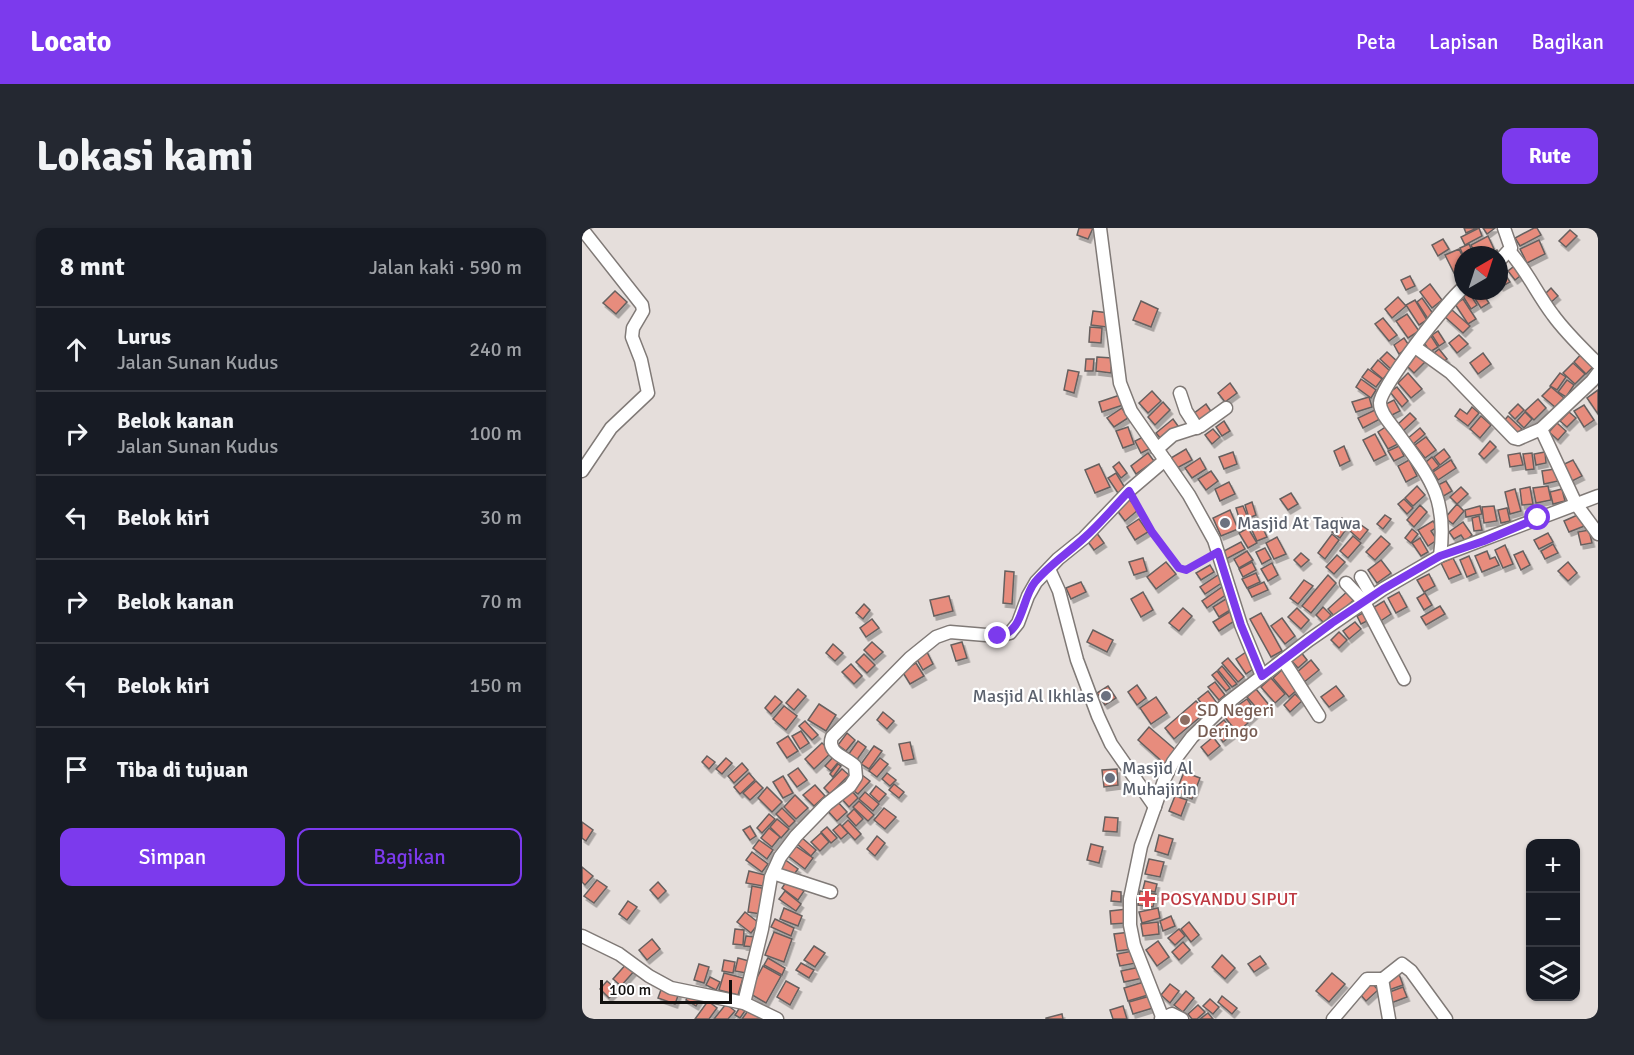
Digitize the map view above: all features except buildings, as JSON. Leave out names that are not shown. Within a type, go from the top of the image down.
[{"type":"street","points":[[1100,228],[1120,383],[1131,411],[1204,520],[1218,552],[1241,625],[1262,676]]},
{"type":"street","points":[[1504,228],[1511,244],[1510,252],[1522,265],[1557,321],[1598,364]]},
{"type":"street","points":[[582,229],[642,305],[643,311],[633,328],[632,337],[641,360],[648,391],[644,398],[611,428],[582,471]]},
{"type":"street","points":[[1440,556],[1443,529],[1436,491],[1380,406],[1384,391],[1415,347],[1454,299]]},
{"type":"street","points":[[1415,347],[1451,373],[1514,438],[1518,439],[1541,429],[1596,381]]},
{"type":"street","points":[[1180,393],[1186,411],[1197,428]]},
{"type":"street","points":[[744,1003],[773,873],[780,857],[791,841],[827,804],[850,786],[856,777],[855,766],[836,754],[831,747],[830,741],[834,735],[910,658],[936,637],[950,632],[998,636],[1010,633],[1018,623],[1032,588],[1129,491],[1161,455],[1173,435],[1197,428],[1226,408]]},
{"type":"street","points":[[1541,429],[1576,504],[1598,534]]},
{"type":"street","points":[[1182,1019],[1172,1014],[1162,1019],[1134,945],[1129,916],[1132,886],[1155,807],[1169,770],[1192,737],[1212,716],[1332,623],[1440,556],[1598,496]]},
{"type":"street","points":[[1049,569],[1059,591],[1077,660],[1098,716],[1111,744],[1155,807]]},
{"type":"street","points":[[1361,577],[1368,599],[1404,679]]},
{"type":"street","points":[[1346,583],[1368,599]]},
{"type":"street","points":[[1283,660],[1319,716]]},
{"type":"street","points":[[773,873],[831,892]]},
{"type":"street","points":[[582,936],[620,954],[649,976],[671,988],[744,1003],[777,1019]]},
{"type":"street","points":[[1333,1019],[1367,979],[1382,979],[1398,965],[1404,964],[1446,1019]]},
{"type":"street","points":[[1382,979],[1389,1019]]},
{"type":"path","points":[[1129,491],[1152,532],[1179,568],[1186,570],[1218,552]]},
{"type":"place","name":"Masjid At Taqwa","points":[[1225,523]]},
{"type":"place","name":"Masjid Al Ikhlas","points":[[1106,696]]},
{"type":"place","name":"SD Negeri Deringo","points":[[1185,720]]},
{"type":"place","name":"Masjid Al Muhajirin","points":[[1110,778]]},
{"type":"place","name":"POSYANDU SIPUT","points":[[1147,899]]},
{"type":"route","points":[[998,636],[1004,636],[1016,627],[1036,582],[1096,527],[1129,491],[1174,565],[1186,570],[1218,552],[1241,625],[1262,676],[1332,623],[1383,589],[1440,556],[1484,541],[1538,518]]}]
